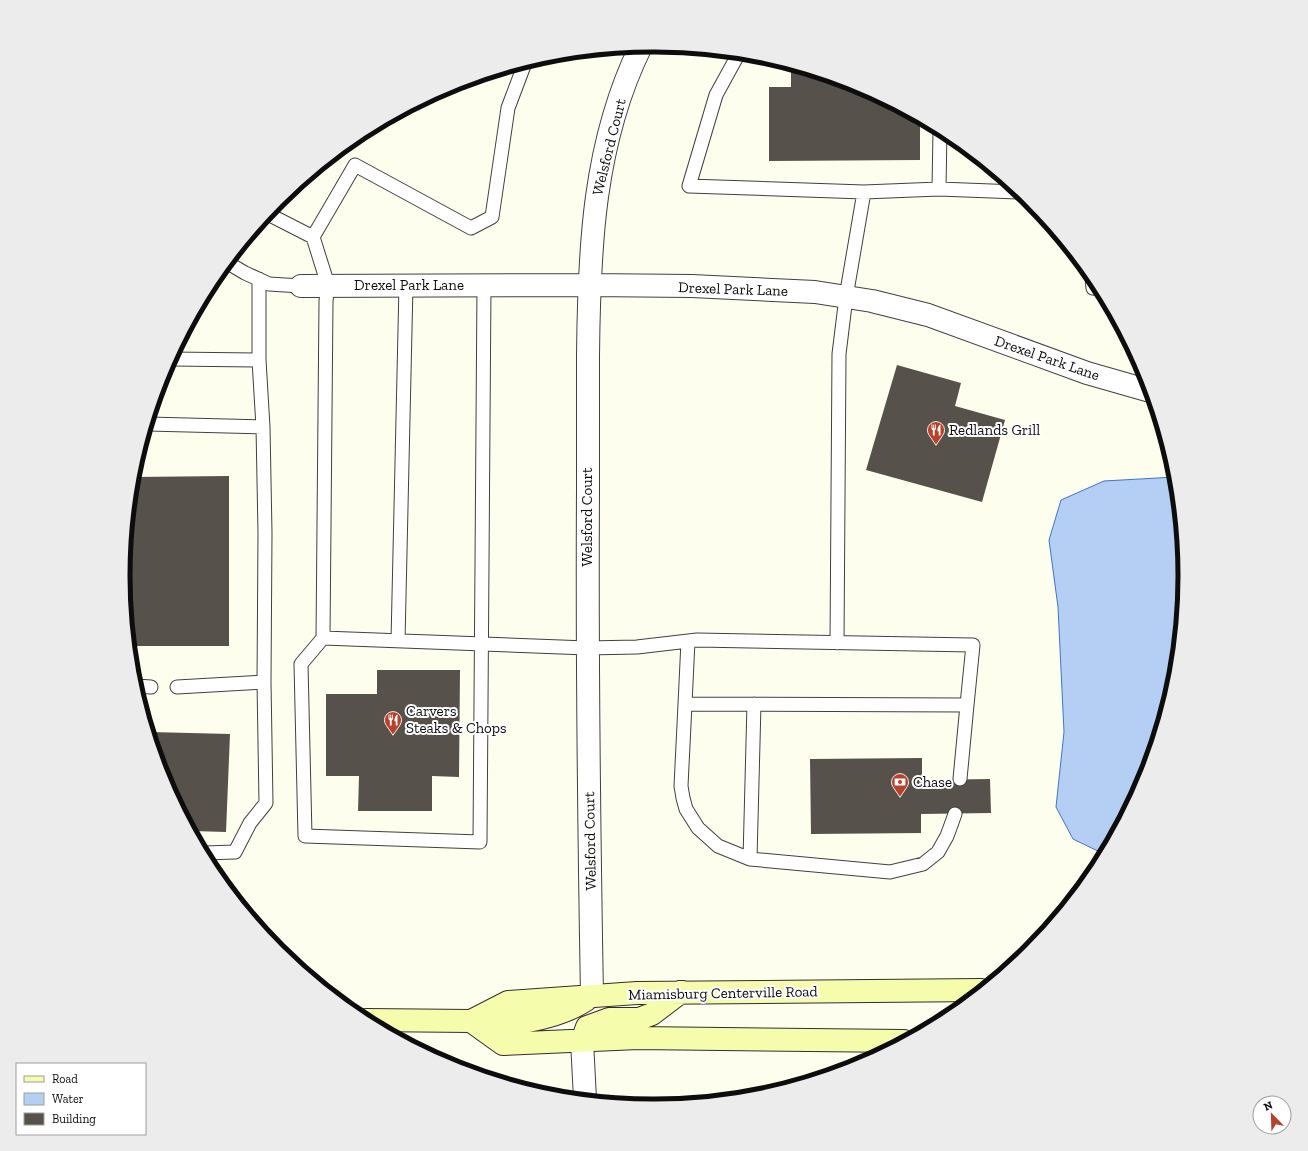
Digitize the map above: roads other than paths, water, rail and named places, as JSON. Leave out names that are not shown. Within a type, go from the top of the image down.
[{"type":"main road","name":"Miamisburg Centerville Road","points":[[378,1021],[477,1025],[508,1002],[637,993],[974,990]]},
{"type":"main road","points":[[582,1041],[587,1027],[609,1019],[639,1019],[652,1014],[681,992]]},
{"type":"main road","points":[[477,1025],[503,1044],[638,1038],[895,1040]]},
{"type":"street","name":"Welsford Court","points":[[592,996],[587,648],[588,285],[593,219],[599,175],[617,106],[638,52]]},
{"type":"street","name":"Drexel Park Lane","points":[[301,286],[484,284],[692,286],[815,292],[872,301],[928,315],[1087,373],[1143,389]]},
{"type":"street","points":[[582,1041],[585,1095]]},
{"type":"lane","points":[[736,58],[716,94],[689,186],[864,192],[939,188],[1009,192]]},
{"type":"lane","points":[[313,237],[355,165],[471,228],[492,217],[508,108],[519,70]]},
{"type":"lane","points":[[939,188],[940,137]]},
{"type":"lane","points":[[837,643],[839,354],[846,297],[864,192]]},
{"type":"lane","points":[[273,217],[313,237],[328,285],[326,316],[323,638],[301,664],[304,836],[480,842],[484,284]]},
{"type":"lane","points":[[233,266],[269,284],[301,286]]},
{"type":"lane","points":[[211,853],[235,852],[250,823],[266,802],[264,682],[265,533],[263,427],[259,360],[259,279]]},
{"type":"lane","points":[[398,641],[406,284]]},
{"type":"lane","points":[[177,359],[259,360]]},
{"type":"lane","points":[[153,424],[263,427]]},
{"type":"lane","points":[[323,638],[587,648],[638,647],[697,640],[974,645],[960,779]]},
{"type":"lane","points":[[688,641],[681,786],[686,809],[698,828],[718,846],[750,859],[890,872],[923,864],[938,852],[947,836],[955,814]]},
{"type":"lane","points":[[177,687],[264,682]]},
{"type":"lane","points":[[143,686],[151,687]]},
{"type":"lane","points":[[685,704],[967,705]]},
{"type":"lane","points":[[750,859],[754,704]]},
{"type":"water","points":[[1168,477],[1173,507],[1178,576],[1173,644],[1160,711],[1138,776],[1124,807],[1098,851],[1073,839],[1056,807],[1064,732],[1058,607],[1049,540],[1061,500],[1104,481]]},
{"type":"place","name":"Redlands Grill","points":[[936,445]]},
{"type":"place","name":"Carvers Steaks & Chops","points":[[393,735]]},
{"type":"place","name":"Chase","points":[[900,797]]}]
